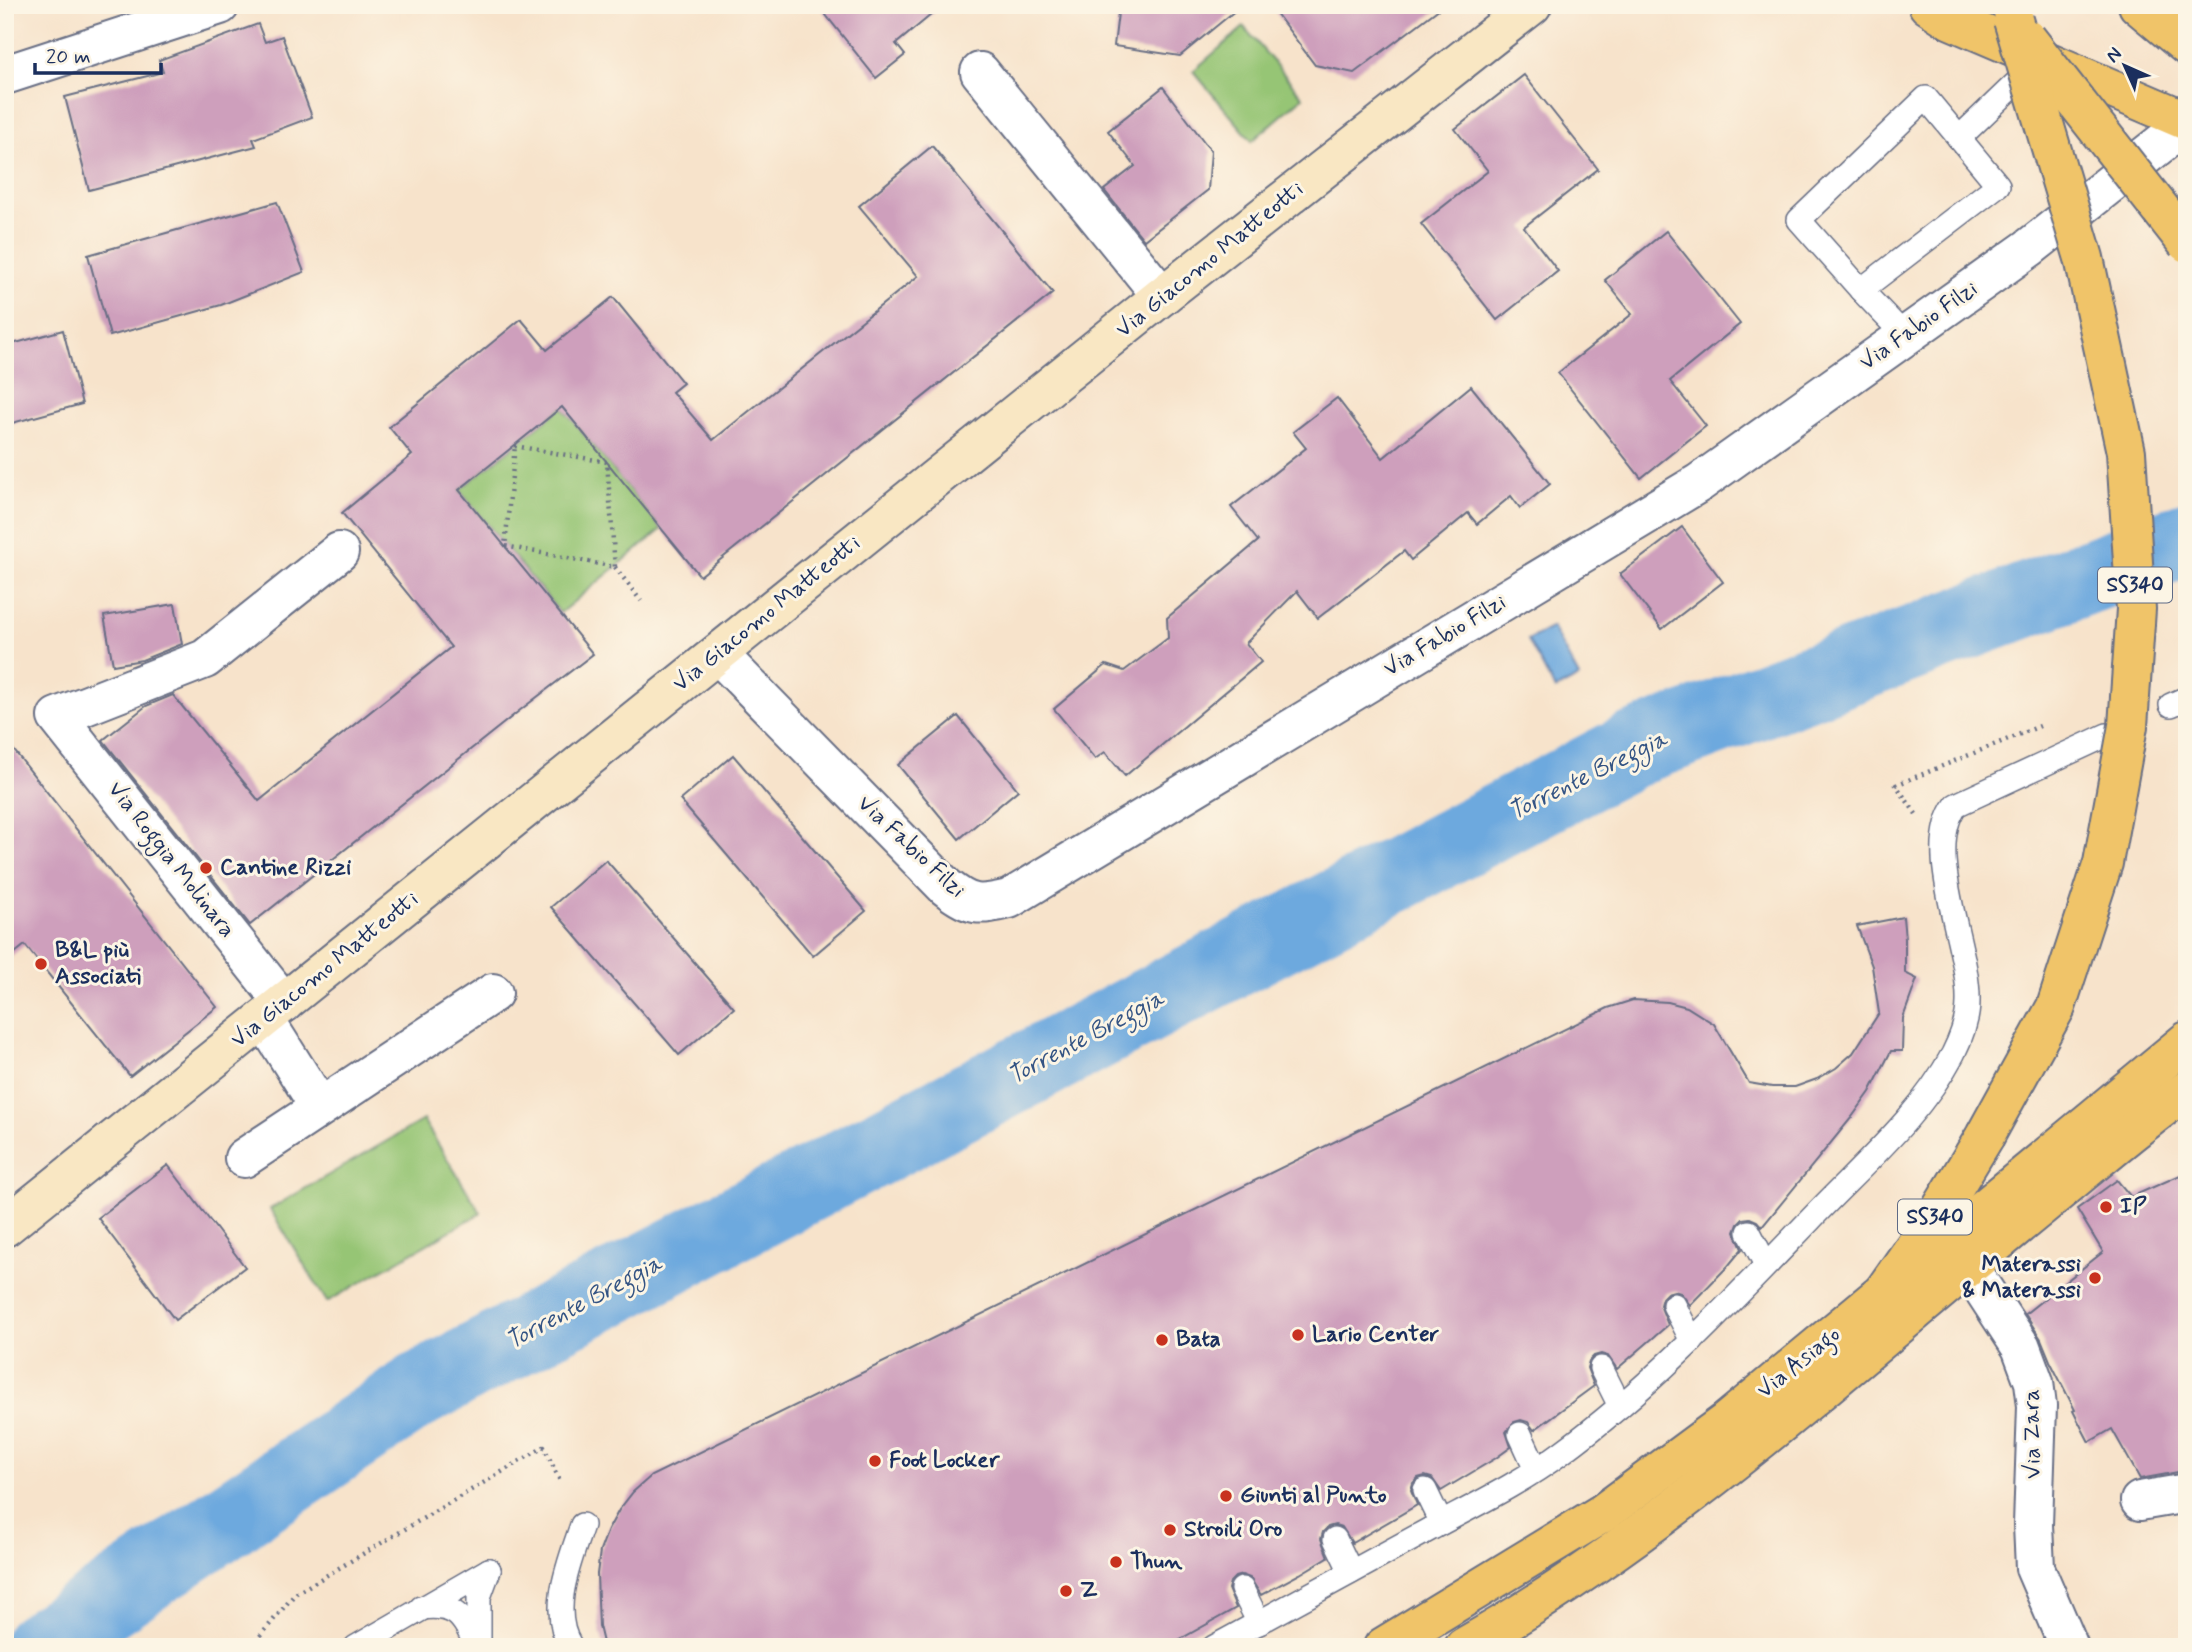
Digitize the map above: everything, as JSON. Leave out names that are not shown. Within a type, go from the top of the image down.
[{"type":"main road","points":[[1928,5],[1951,20],[2187,122]]},
{"type":"main road","points":[[2138,5],[2187,46]]},
{"type":"main road","name":"SS340","points":[[2008,13],[2093,126],[2187,243]]},
{"type":"main road","name":"SS340","points":[[1881,1295],[1939,1212],[2056,1007],[2103,863],[2128,726],[2136,609],[2126,452],[2084,258],[2008,13]]},
{"type":"main road","name":"Via Asiago","points":[[1475,1644],[1625,1544],[1759,1442],[1957,1253],[2187,1041]]},
{"type":"main road","name":"Via Asiago","points":[[1383,1647],[1603,1513],[1726,1422],[1881,1295],[1957,1253],[2182,1104]]},
{"type":"street","points":[[5,75],[220,5]]},
{"type":"street","name":"Via Giacomo Matteotti","points":[[5,1227],[1162,296],[1532,5]]},
{"type":"street","points":[[981,72],[1162,296]]},
{"type":"street","name":"Via Fabio Filzi","points":[[718,654],[946,887],[960,898],[982,905],[1009,899],[1699,483],[2029,248],[2187,122]]},
{"type":"street","name":"Via Roggia Molinara","points":[[319,1106],[274,1011],[57,718],[205,659],[339,552]]},
{"type":"street","points":[[244,1158],[493,993]]},
{"type":"street","name":"Via Zara","points":[[1957,1253],[2021,1348],[2034,1382],[2037,1406],[2033,1525],[2035,1568],[2069,1647]]},
{"type":"street","points":[[2140,1500],[2187,1493]]},
{"type":"street","points":[[1475,1644],[1473,1617],[1478,1598],[1492,1580]]},
{"type":"lane","points":[[1959,138],[2041,60]]},
{"type":"lane","points":[[1861,290],[1998,185],[1926,98],[1799,220],[1861,290],[1905,336]]},
{"type":"lane","points":[[1214,1647],[1536,1469],[1620,1406],[1692,1341],[1899,1127],[1939,1077],[1953,1053],[1964,1028],[1968,985],[1943,845],[1948,820],[1956,805],[2107,735]]},
{"type":"lane","points":[[1749,1231],[1766,1265]]},
{"type":"lane","points":[[1674,1305],[1692,1341]]},
{"type":"lane","points":[[1601,1368],[1620,1406]]},
{"type":"lane","points":[[1520,1434],[1536,1469]]},
{"type":"lane","points":[[1424,1490],[1441,1523]]},
{"type":"lane","points":[[571,1647],[561,1623],[562,1605],[567,1573],[582,1525]]},
{"type":"lane","points":[[1335,1539],[1351,1572]]},
{"type":"lane","points":[[355,1647],[489,1570],[479,1597],[478,1647]]},
{"type":"lane","points":[[1242,1589],[1258,1623]]},
{"type":"lane","points":[[421,1608],[438,1606],[461,1617],[478,1647]]},
{"type":"path","points":[[615,567],[505,546],[515,446],[607,462],[615,567],[641,601]]},
{"type":"path","points":[[1896,785],[1917,815]]},
{"type":"path","points":[[251,1647],[295,1594],[544,1447],[561,1483]]},
{"type":"green space","points":[[1244,27],[1303,97],[1252,141],[1193,71]]},
{"type":"green space","points":[[562,407],[662,529],[560,613],[459,490]]},
{"type":"green space","points":[[423,1120],[481,1213],[327,1302],[270,1209]]},
{"type":"water","points":[[1552,627],[1579,677],[1555,690],[1528,640]]},
{"type":"building","points":[[818,5],[943,5],[896,44],[905,55],[876,78]]},
{"type":"building","points":[[1119,5],[1242,5],[1180,56],[1114,46]]},
{"type":"building","points":[[1270,5],[1444,5],[1354,73],[1315,65]]},
{"type":"building","points":[[258,24],[265,42],[282,36],[312,117],[253,139],[256,146],[89,190],[65,97],[163,72],[159,60]]},
{"type":"building","points":[[1524,75],[1598,169],[1524,227],[1558,271],[1497,320],[1421,224],[1488,171],[1455,129]]},
{"type":"building","points":[[1163,87],[1211,151],[1208,190],[1144,240],[1104,190],[1135,166],[1108,131]]},
{"type":"building","points":[[932,146],[1053,293],[700,576],[562,407],[459,490],[593,654],[250,925],[103,740],[146,706],[173,695],[259,801],[451,647],[342,513],[412,455],[389,427],[521,319],[547,350],[613,297],[683,383],[672,392],[713,440],[918,276],[859,206]]},
{"type":"building","points":[[277,202],[304,272],[221,305],[110,336],[88,255]]},
{"type":"building","points":[[1666,231],[1740,324],[1670,381],[1706,426],[1641,478],[1558,373],[1632,314],[1605,280]]},
{"type":"building","points":[[63,330],[82,404],[5,425],[5,346]]},
{"type":"building","points":[[1471,386],[1550,484],[1520,508],[1511,496],[1477,524],[1468,513],[1411,560],[1404,551],[1318,618],[1297,591],[1246,643],[1261,662],[1125,776],[1105,752],[1095,759],[1054,709],[1106,665],[1124,671],[1168,638],[1167,618],[1258,541],[1231,507],[1306,448],[1293,432],[1337,398],[1383,458]]},
{"type":"building","points":[[1682,527],[1723,582],[1662,629],[1620,574]]},
{"type":"building","points":[[175,604],[182,644],[142,660],[113,665],[104,616]]},
{"type":"building","points":[[958,716],[1018,790],[959,839],[898,765]]},
{"type":"building","points":[[5,739],[217,1007],[130,1076],[25,945],[5,961]]},
{"type":"building","points":[[733,755],[866,911],[813,956],[680,800]]},
{"type":"building","points":[[606,860],[734,1008],[679,1055],[551,907]]},
{"type":"building","name":"Lario Center","points":[[1903,917],[1905,973],[1917,979],[1903,1018],[1902,1051],[1891,1051],[1870,1092],[1852,1117],[1762,1227],[1750,1218],[1743,1219],[1738,1224],[1735,1232],[1742,1249],[1728,1266],[1690,1305],[1681,1293],[1667,1293],[1660,1305],[1668,1325],[1617,1369],[1608,1356],[1594,1356],[1587,1368],[1594,1386],[1534,1430],[1528,1422],[1514,1422],[1506,1432],[1511,1447],[1496,1458],[1441,1491],[1432,1478],[1418,1478],[1411,1490],[1417,1505],[1352,1543],[1342,1527],[1328,1527],[1321,1539],[1328,1557],[1300,1574],[1261,1595],[1250,1578],[1242,1575],[1235,1577],[1228,1589],[1236,1608],[1166,1647],[604,1647],[599,1626],[597,1574],[600,1551],[619,1510],[633,1492],[651,1476],[1608,1008],[1633,1000],[1668,1002],[1687,1007],[1714,1024],[1749,1083],[1795,1087],[1817,1079],[1836,1068],[1853,1053],[1879,1013],[1872,966],[1857,926]]},
{"type":"building","points":[[168,1165],[245,1267],[175,1320],[98,1218]]},
{"type":"building","points":[[2187,1172],[2187,1468],[2140,1479],[2112,1429],[2089,1442],[2041,1339],[2025,1314],[2103,1252],[2077,1209],[2117,1180],[2131,1197]]},
{"type":"waterway","name":"Torrente Breggia","points":[[40,1647],[419,1390],[1636,748],[2187,539]]},
{"type":"place","name":"Cantine Rizzi","points":[[206,868]]},
{"type":"place","name":"B&L più Associati","points":[[41,964]]},
{"type":"place","name":"IP","points":[[2106,1207]]},
{"type":"place","name":"Materassi & Materassi","points":[[2095,1278]]},
{"type":"place","name":"Lario Center","points":[[1298,1335]]},
{"type":"place","name":"Bata","points":[[1162,1340]]},
{"type":"place","name":"Foot Locker","points":[[875,1461]]},
{"type":"place","name":"Giunti al Punto","points":[[1226,1496]]},
{"type":"place","name":"Stroili Oro","points":[[1170,1530]]},
{"type":"place","name":"Thun","points":[[1116,1562]]},
{"type":"place","name":"Z","points":[[1066,1591]]}]
